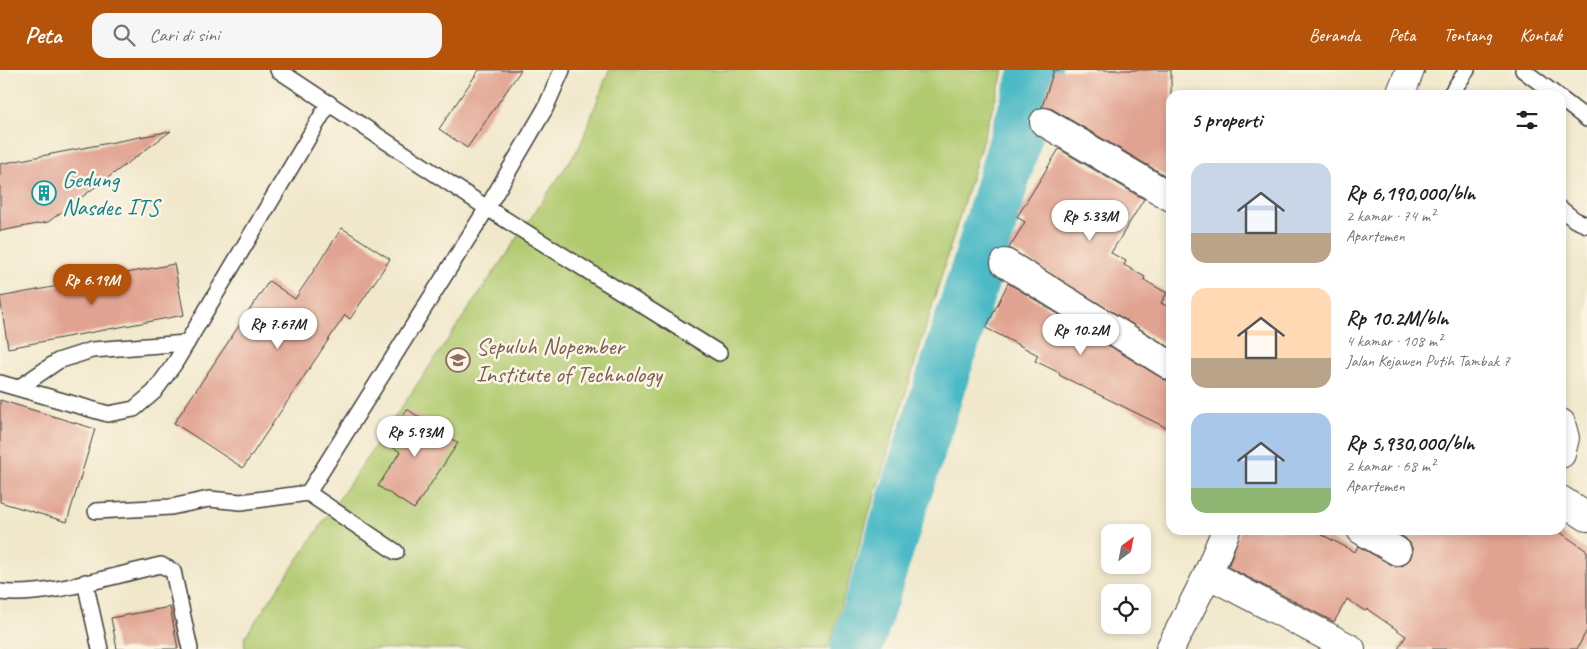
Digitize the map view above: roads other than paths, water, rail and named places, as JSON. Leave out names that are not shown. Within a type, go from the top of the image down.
[{"type":"street","points":[[1402,90],[1410,70]]},
{"type":"street","points":[[1044,122],[1166,194]]},
{"type":"street","points":[[1005,264],[1166,363]]},
{"type":"street","points":[[1566,503],[1587,517]]},
{"type":"street","points":[[1170,649],[1208,574],[1224,535]]},
{"type":"street","points":[[1370,535],[1397,551]]},
{"type":"street","points":[[1208,574],[1351,649]]},
{"type":"lane","points":[[278,70],[487,208],[719,353]]},
{"type":"lane","points":[[308,493],[487,208],[545,109],[562,70]]},
{"type":"lane","points":[[1453,90],[1467,70]]},
{"type":"lane","points":[[1523,70],[1549,90]]},
{"type":"lane","points":[[0,383],[20,387],[108,414],[134,409],[154,392],[187,343],[329,103]]},
{"type":"lane","points":[[1566,103],[1587,119]]},
{"type":"lane","points":[[1566,212],[1575,220],[1587,224]]},
{"type":"lane","points":[[20,387],[58,360],[92,350],[187,343]]},
{"type":"lane","points":[[96,511],[171,507],[209,499],[240,502],[308,493],[396,552]]},
{"type":"lane","points":[[0,592],[18,594],[85,582],[161,565],[173,571],[190,649]]},
{"type":"lane","points":[[85,582],[100,649]]},
{"type":"waterway","points":[[856,649],[980,259],[1036,70]]},
{"type":"place","name":"Gedung Nasdec ITS","points":[[44,193]]},
{"type":"place","name":"Sepuluh Nopember Institute of Technology","points":[[458,360]]}]
